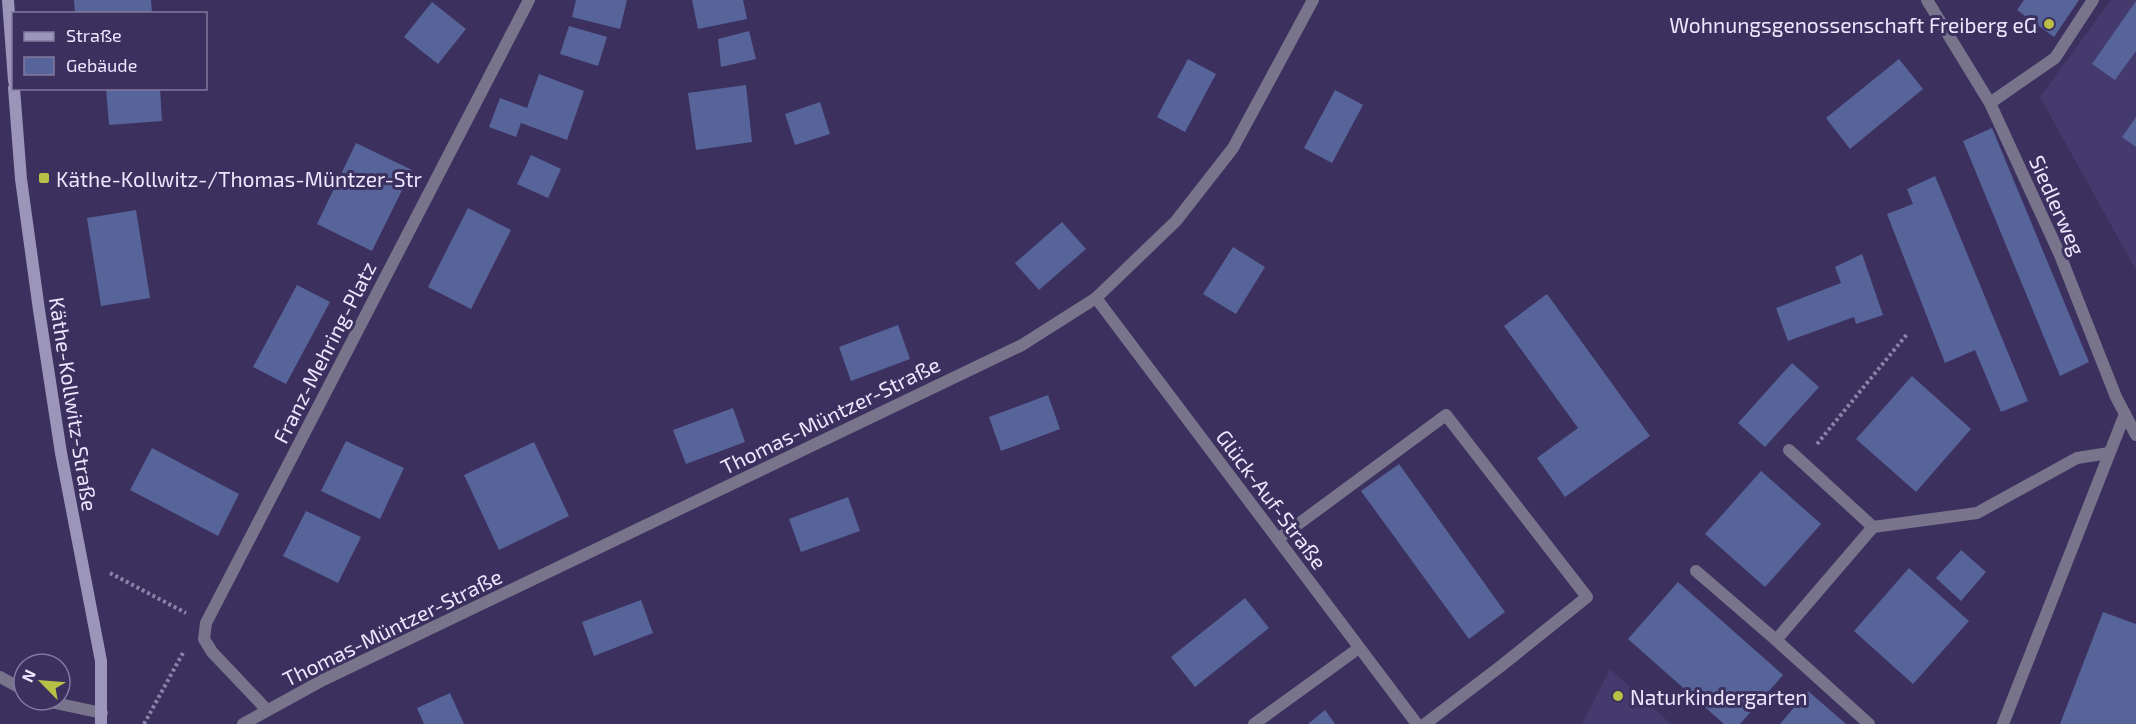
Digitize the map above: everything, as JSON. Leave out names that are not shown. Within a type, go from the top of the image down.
[{"type":"street","points":[[8,0],[12,54]]},
{"type":"street","name":"Franz-Mehring-Platz","points":[[206,623],[529,0]]},
{"type":"street","name":"Thomas-Müntzer-Straße","points":[[243,724],[323,680],[1022,345],[1096,298],[1176,221],[1233,148],[1313,0]]},
{"type":"street","name":"Siedlerweg","points":[[1927,0],[1990,103],[2054,243],[2116,397],[2136,435]]},
{"type":"street","points":[[1990,103],[2055,58],[2093,0]]},
{"type":"street","name":"Käthe-Kollwitz-Straße","points":[[14,90],[21,179],[39,310],[61,453],[101,661],[101,718]]},
{"type":"street","name":"Glück-Auf-Straße","points":[[1096,298],[1417,724]]},
{"type":"street","points":[[2003,724],[2125,414]]},
{"type":"street","points":[[1278,539],[1446,415],[1587,597],[1425,724]]},
{"type":"street","points":[[1789,450],[1873,527]]},
{"type":"street","points":[[1776,640],[1873,527],[1977,513],[2076,458],[2109,453]]},
{"type":"street","points":[[1696,571],[1869,724]]},
{"type":"street","points":[[206,623],[204,639],[212,652],[267,711]]},
{"type":"street","points":[[1254,724],[1359,648]]},
{"type":"street","points":[[72,709],[101,718]]},
{"type":"path","points":[[1802,462],[1908,333]]},
{"type":"path","points":[[82,566],[110,573],[206,623],[195,632],[144,724]]},
{"type":"shaded area","points":[[2111,0],[2136,0],[2136,270],[2040,97]]},
{"type":"shaded area","name":"Naturkindergarten","points":[[1610,669],[1671,724],[1582,724]]},
{"type":"building","points":[[74,0],[151,0],[152,12],[75,12]]},
{"type":"building","points":[[576,0],[627,0],[620,29],[572,17]]},
{"type":"building","points":[[692,0],[743,0],[747,19],[698,29]]},
{"type":"building","name":"Wohnungsgenossenschaft Freiberg eG","points":[[2024,0],[2079,0],[2054,37],[2017,10]]},
{"type":"building","points":[[2136,1],[2136,51],[2115,80],[2092,64]]},
{"type":"building","points":[[432,2],[466,29],[438,64],[404,37]]},
{"type":"building","points":[[569,26],[607,37],[598,66],[560,54]]},
{"type":"building","points":[[749,31],[756,59],[721,67],[718,39]]},
{"type":"building","points":[[1188,59],[1216,74],[1185,132],[1157,117]]},
{"type":"building","points":[[1899,59],[1923,89],[1850,149],[1826,118]]},
{"type":"building","points":[[539,74],[584,91],[567,140],[521,123],[516,137],[489,127],[500,98],[527,108]]},
{"type":"building","points":[[746,85],[752,142],[696,150],[688,93]]},
{"type":"building","points":[[106,90],[160,90],[162,121],[109,125]]},
{"type":"building","points":[[1335,90],[1363,105],[1332,163],[1304,148]]},
{"type":"building","points":[[820,102],[830,134],[795,145],[785,114]]},
{"type":"building","points":[[2136,117],[2136,147],[2122,137]]},
{"type":"building","points":[[1992,128],[2089,362],[2060,376],[1963,141]]},
{"type":"building","points":[[356,143],[412,170],[372,251],[317,224]]},
{"type":"building","points":[[531,155],[561,169],[548,198],[517,184]]},
{"type":"building","points":[[1935,176],[2028,401],[2001,412],[1975,350],[1945,363],[1887,214],[1913,204],[1907,189]]},
{"type":"building","points":[[468,208],[511,230],[471,309],[428,287]]},
{"type":"building","points":[[136,210],[150,298],[101,306],[87,218]]},
{"type":"building","points":[[1062,222],[1086,249],[1039,290],[1015,263]]},
{"type":"building","points":[[1233,247],[1265,267],[1236,314],[1203,294]]},
{"type":"building","points":[[1862,254],[1883,315],[1856,324],[1854,317],[1788,341],[1776,308],[1841,283],[1835,267]]},
{"type":"building","points":[[297,285],[330,302],[286,384],[253,367]]},
{"type":"building","points":[[1547,294],[1650,436],[1565,497],[1537,458],[1578,428],[1504,326]]},
{"type":"building","points":[[898,325],[910,359],[851,381],[839,347]]},
{"type":"building","points":[[1792,363],[1819,387],[1765,447],[1738,423]]},
{"type":"building","points":[[1912,376],[1971,429],[1916,492],[1856,439]]},
{"type":"building","points":[[1048,395],[1060,429],[1001,451],[989,417]]},
{"type":"building","points":[[733,408],[745,442],[686,464],[673,430]]},
{"type":"building","points":[[346,441],[404,468],[380,519],[321,491]]},
{"type":"building","points":[[534,442],[569,516],[499,550],[464,475]]},
{"type":"building","points":[[152,448],[239,494],[218,536],[130,490]]},
{"type":"building","points":[[1399,464],[1505,612],[1469,639],[1361,491]]},
{"type":"building","points":[[1761,471],[1821,524],[1765,587],[1705,534]]},
{"type":"building","points":[[848,497],[860,531],[801,552],[789,519]]},
{"type":"building","points":[[306,511],[361,537],[338,583],[283,556]]},
{"type":"building","points":[[1961,550],[1986,572],[1961,601],[1936,578]]},
{"type":"building","points":[[1909,568],[1969,621],[1913,684],[1854,631]]},
{"type":"building","points":[[1678,582],[1783,675],[1740,724],[1724,724],[1628,639]]},
{"type":"building","points":[[1245,598],[1269,628],[1195,687],[1171,657]]},
{"type":"building","points":[[641,600],[653,633],[594,656],[582,622]]},
{"type":"building","points":[[2103,612],[2136,624],[2136,724],[2060,724]]},
{"type":"building","points":[[1808,691],[1846,724],[1780,724]]},
{"type":"building","points":[[450,693],[464,724],[424,724],[417,708]]},
{"type":"building","points":[[1325,710],[1335,724],[1308,724]]},
{"type":"place","name":"Wohnungsgenossenschaft Freiberg eG","points":[[2049,24]]},
{"type":"place","name":"Käthe-Kollwitz-/Thomas-Müntzer-Str","points":[[44,178]]},
{"type":"place","name":"Naturkindergarten","points":[[1618,696]]}]
